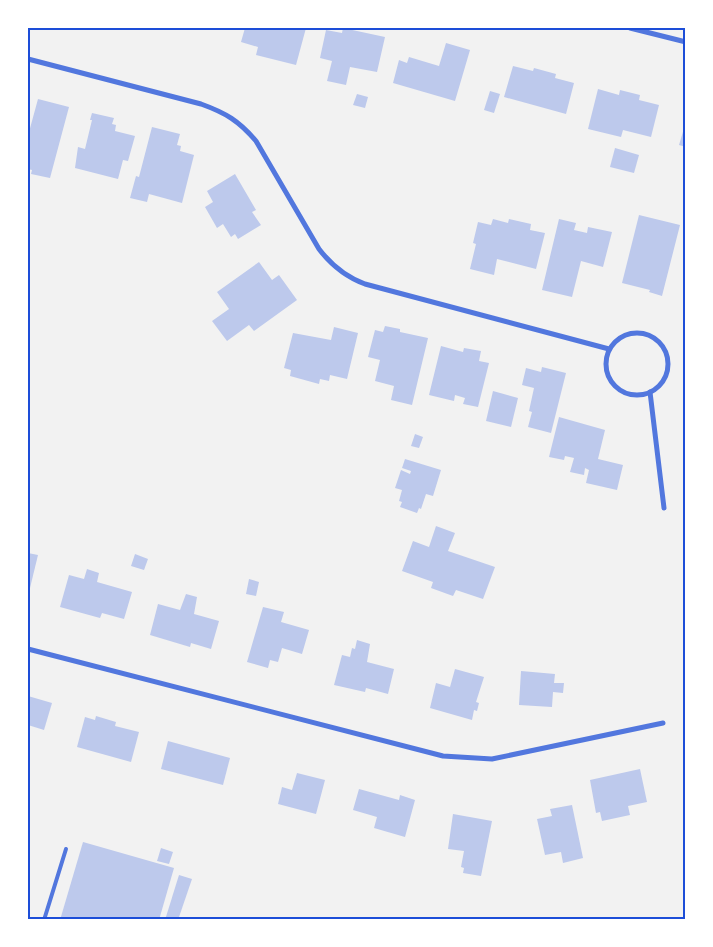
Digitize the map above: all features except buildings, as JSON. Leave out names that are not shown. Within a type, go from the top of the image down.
[{"type":"street","points":[[630,28],[686,42]]},
{"type":"street","points":[[28,60],[200,104],[232,117],[256,141],[319,249],[328,261],[351,278],[365,284],[609,349]]},
{"type":"street","points":[[633,333],[643,333],[652,337],[665,351],[667,370],[664,379],[658,387],[640,395],[622,391],[608,377],[606,358],[609,349],[615,341],[633,333]]},
{"type":"street","points":[[650,392],[664,508]]},
{"type":"street","points":[[28,649],[444,756],[492,759],[663,722]]},
{"type":"lane","points":[[44,920],[66,850]]}]
